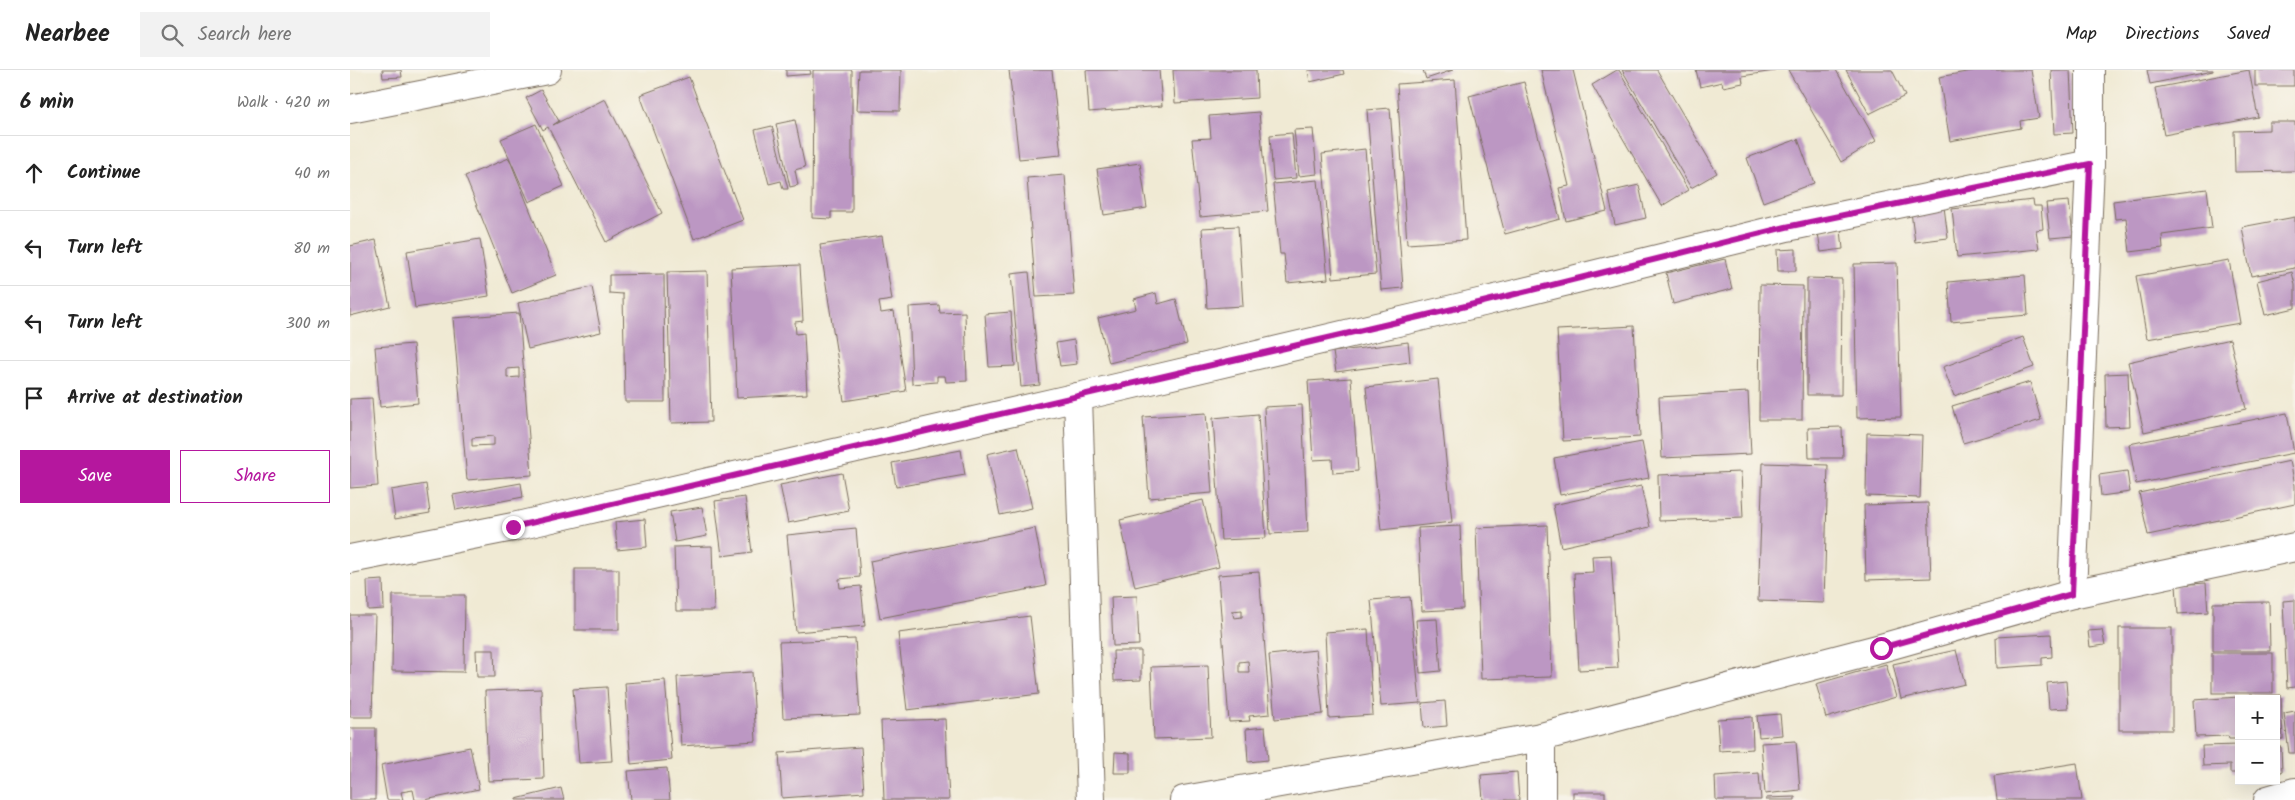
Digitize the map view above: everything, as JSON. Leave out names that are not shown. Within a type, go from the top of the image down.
[{"type":"street","points":[[350,109],[547,70]]},
{"type":"street","points":[[2072,594],[2090,164],[2090,70]]},
{"type":"street","points":[[350,559],[513,527],[1078,397],[1483,302],[1786,227],[2090,164]]},
{"type":"street","points":[[1078,397],[1091,800]]},
{"type":"street","points":[[1184,800],[1542,737],[1881,648],[2072,594],[2295,547]]},
{"type":"street","points":[[1541,800],[1542,737]]},
{"type":"street","points":[[2268,800],[2295,792]]},
{"type":"building","points":[[382,70],[401,70],[402,77],[383,78]]},
{"type":"building","points":[[786,70],[810,70],[811,74],[786,76]]},
{"type":"building","points":[[813,70],[852,70],[852,212],[831,212],[831,219],[812,218]]},
{"type":"building","points":[[859,70],[901,70],[900,111],[857,110]]},
{"type":"building","points":[[1009,70],[1052,70],[1061,155],[1019,159]]},
{"type":"building","points":[[1086,70],[1159,70],[1162,106],[1089,112]]},
{"type":"building","points":[[1173,70],[1256,70],[1257,98],[1175,103]]},
{"type":"building","points":[[1308,70],[1343,70],[1344,74],[1310,82]]},
{"type":"building","points":[[1423,70],[1453,70],[1426,79]]},
{"type":"building","points":[[1541,70],[1573,70],[1607,211],[1566,221],[1559,188],[1569,186]]},
{"type":"building","points":[[1619,70],[1688,190],[1662,206],[1592,85]]},
{"type":"building","points":[[1622,70],[1657,70],[1717,173],[1691,188]]},
{"type":"building","points":[[1696,70],[1774,71],[1742,76],[1743,83],[1723,87],[1722,82],[1700,87]]},
{"type":"building","points":[[1788,70],[1836,70],[1876,141],[1841,162]]},
{"type":"building","points":[[1846,70],[1892,70],[1905,96],[1869,114]]},
{"type":"building","points":[[1977,70],[2031,70],[2039,118],[2020,121],[2021,128],[1950,141],[1939,77]]},
{"type":"building","points":[[2051,70],[2070,70],[2073,133],[2054,134]]},
{"type":"building","points":[[2147,70],[2213,70],[2213,71],[2150,84]]},
{"type":"building","points":[[2249,70],[2258,117],[2164,135],[2155,88]]},
{"type":"building","points":[[2255,70],[2294,70],[2294,86],[2255,86]]},
{"type":"building","points":[[689,77],[743,220],[694,239],[640,95]]},
{"type":"building","points":[[1455,80],[1466,240],[1407,244],[1397,84]]},
{"type":"building","points":[[1524,82],[1560,219],[1505,234],[1469,96]]},
{"type":"building","points":[[541,90],[559,121],[553,125],[605,99],[662,213],[606,242],[548,127],[543,130],[526,98]]},
{"type":"building","points":[[1390,108],[1403,288],[1381,290],[1367,110]]},
{"type":"building","points":[[1259,112],[1268,211],[1200,217],[1192,139],[1211,138],[1209,116]]},
{"type":"building","points":[[795,120],[805,167],[795,170],[798,185],[790,187],[776,124]]},
{"type":"building","points":[[2269,122],[2295,122],[2295,171],[2235,172],[2234,131],[2269,130]]},
{"type":"building","points":[[536,124],[564,186],[529,202],[501,139]]},
{"type":"building","points":[[772,126],[788,189],[783,189],[781,181],[769,184],[755,130]]},
{"type":"building","points":[[1313,129],[1317,174],[1299,176],[1294,130]]},
{"type":"building","points":[[1292,133],[1296,178],[1273,180],[1270,135]]},
{"type":"building","points":[[1798,139],[1814,183],[1763,202],[1747,158]]},
{"type":"building","points":[[1365,149],[1376,274],[1333,278],[1322,154]]},
{"type":"building","points":[[509,158],[556,275],[512,293],[465,176]]},
{"type":"building","points":[[1140,163],[1147,208],[1104,215],[1097,169]]},
{"type":"building","points":[[1065,175],[1074,295],[1036,297],[1027,178]]},
{"type":"building","points":[[1318,180],[1328,279],[1287,283],[1284,254],[1280,254],[1273,184]]},
{"type":"building","points":[[1639,185],[1646,218],[1615,225],[1608,192]]},
{"type":"building","points":[[2207,189],[2212,228],[2162,235],[2163,248],[2130,252],[2126,218],[2115,219],[2113,201]]},
{"type":"building","points":[[2033,200],[2034,206],[2041,206],[2043,229],[2036,230],[2039,249],[1957,257],[1952,209]]},
{"type":"building","points":[[2069,201],[2073,236],[2050,238],[2046,203]]},
{"type":"building","points":[[1944,207],[1948,238],[1915,242],[1911,212]]},
{"type":"building","points":[[2295,217],[2295,268],[2251,276],[2242,227]]},
{"type":"building","points":[[1238,226],[1243,306],[1207,308],[1202,228]]},
{"type":"building","points":[[1841,230],[1843,249],[1821,252],[1818,233]]},
{"type":"building","points":[[882,236],[892,300],[879,302],[881,313],[894,311],[906,391],[844,401],[820,245]]},
{"type":"building","points":[[480,239],[489,296],[415,308],[407,251]]},
{"type":"building","points":[[376,240],[390,306],[350,316],[350,246]]},
{"type":"building","points":[[1796,249],[1796,271],[1778,271],[1777,250]]},
{"type":"building","points":[[1725,259],[1732,289],[1673,304],[1666,273]]},
{"type":"building","points":[[2229,260],[2240,323],[2147,339],[2136,276]]},
{"type":"building","points":[[1897,263],[1901,417],[1857,418],[1854,264]]},
{"type":"building","points":[[800,265],[803,321],[795,322],[796,334],[804,333],[807,394],[737,398],[731,268]]},
{"type":"building","points":[[707,271],[711,422],[671,423],[667,272]]},
{"type":"building","points":[[1029,272],[1040,385],[1021,387],[1011,274]]},
{"type":"building","points":[[2292,272],[2295,285],[2295,308],[2265,315],[2257,281]]},
{"type":"building","points":[[664,274],[665,402],[625,402],[623,294],[609,293],[609,275]]},
{"type":"building","points":[[2025,275],[2028,315],[1951,322],[1948,282]]},
{"type":"building","points":[[1807,278],[1842,279],[1841,395],[1807,395]]},
{"type":"building","points":[[1760,285],[1803,286],[1802,420],[1759,420]]},
{"type":"building","points":[[592,287],[601,332],[528,349],[518,303]]},
{"type":"building","points":[[1156,293],[1158,304],[1176,299],[1187,344],[1109,363],[1098,318],[1136,309],[1134,299]]},
{"type":"building","points":[[939,305],[940,313],[965,312],[967,381],[946,382],[945,376],[937,376],[937,382],[912,384],[909,307]]},
{"type":"building","points":[[1011,312],[1015,366],[989,367],[985,314]]},
{"type":"building","points":[[519,313],[532,475],[467,480],[453,318]],"holes":[[[519,368],[519,377],[507,378],[507,369]],[[494,436],[494,445],[472,446],[472,438]]]},
{"type":"building","points":[[1634,326],[1640,437],[1563,441],[1557,330]]},
{"type":"building","points":[[2023,337],[2034,367],[1954,396],[1943,367]]},
{"type":"building","points":[[2230,339],[2246,409],[2144,432],[2128,362]]},
{"type":"building","points":[[1074,340],[1077,364],[1060,366],[1056,343]]},
{"type":"building","points":[[1408,342],[1410,362],[1336,372],[1333,352]]},
{"type":"building","points":[[413,344],[418,403],[380,407],[375,347]]},
{"type":"building","points":[[2128,373],[2130,426],[2106,427],[2105,374]]},
{"type":"building","points":[[1351,378],[1358,471],[1333,473],[1332,459],[1313,460],[1308,381]]},
{"type":"building","points":[[1438,379],[1452,522],[1381,530],[1366,387]]},
{"type":"building","points":[[2030,382],[2041,420],[1963,443],[1952,406]]},
{"type":"building","points":[[1748,392],[1751,454],[1662,458],[1659,397]]},
{"type":"building","points":[[372,398],[378,486],[350,488],[350,399]]},
{"type":"building","points":[[1302,405],[1308,532],[1270,534],[1264,407]]},
{"type":"building","points":[[1206,413],[1212,493],[1149,498],[1143,417]]},
{"type":"building","points":[[2287,413],[2294,453],[2136,484],[2129,444]]},
{"type":"building","points":[[1258,414],[1266,538],[1221,540],[1213,418]]},
{"type":"building","points":[[1842,427],[1843,458],[1809,458],[1808,428]]},
{"type":"building","points":[[1867,433],[1922,435],[1920,498],[1866,496]]},
{"type":"building","points":[[1642,442],[1649,478],[1560,495],[1554,458]]},
{"type":"building","points":[[1018,447],[1032,508],[1000,515],[987,454]]},
{"type":"building","points":[[961,450],[965,475],[896,487],[892,463]]},
{"type":"building","points":[[2290,461],[2295,485],[2295,504],[2148,535],[2139,493]]},
{"type":"building","points":[[1763,463],[1828,465],[1824,603],[1758,601]]},
{"type":"building","points":[[2127,471],[2130,492],[2101,496],[2099,475]]},
{"type":"building","points":[[1741,472],[1743,518],[1659,521],[1658,475]]},
{"type":"building","points":[[842,473],[849,511],[788,523],[780,485]]},
{"type":"building","points":[[521,483],[523,497],[456,510],[453,495]]},
{"type":"building","points":[[426,484],[430,513],[395,519],[391,490]]},
{"type":"building","points":[[1641,486],[1650,527],[1561,547],[1553,505]]},
{"type":"building","points":[[745,497],[752,552],[722,556],[715,501]]},
{"type":"building","points":[[1203,500],[1219,567],[1135,587],[1120,520]]},
{"type":"building","points":[[1928,503],[1931,578],[1866,580],[1864,505]]},
{"type":"building","points":[[702,507],[707,536],[675,542],[670,512]]},
{"type":"building","points":[[645,519],[647,547],[617,550],[615,522]]},
{"type":"building","points":[[1547,525],[1552,677],[1481,679],[1476,528]]},
{"type":"building","points":[[1460,526],[1463,609],[1422,611],[1418,528]]},
{"type":"building","points":[[856,528],[860,577],[839,579],[840,588],[861,586],[865,626],[796,632],[787,535]]},
{"type":"building","points":[[1035,528],[1046,586],[880,618],[870,561]]},
{"type":"building","points":[[712,546],[714,611],[676,611],[674,547]]},
{"type":"building","points":[[1611,555],[1618,668],[1579,670],[1574,573],[1593,572],[1592,556]]},
{"type":"building","points":[[575,569],[619,569],[619,630],[575,630]]},
{"type":"building","points":[[1259,572],[1270,714],[1249,716],[1250,721],[1229,722],[1218,575]],"holes":[[[1242,610],[1242,617],[1234,618],[1232,611]],[[1248,661],[1249,672],[1239,672],[1239,662]]]},
{"type":"building","points":[[383,580],[384,609],[368,610],[367,581]]},
{"type":"building","points":[[2206,583],[2208,612],[2178,614],[2176,585]]},
{"type":"building","points":[[393,595],[465,595],[464,672],[392,671]]},
{"type":"building","points":[[1137,596],[1139,645],[1113,646],[1111,597]]},
{"type":"building","points":[[1410,597],[1420,703],[1381,706],[1371,600]]},
{"type":"building","points":[[2295,600],[2295,687],[2287,688],[2283,601]]},
{"type":"building","points":[[2269,602],[2270,651],[2213,651],[2213,603]]},
{"type":"building","points":[[350,615],[375,615],[372,717],[350,717]]},
{"type":"building","points":[[1030,616],[1039,694],[907,710],[898,633]]},
{"type":"building","points":[[1437,619],[1441,671],[1420,673],[1416,620]]},
{"type":"building","points":[[2119,628],[2172,628],[2172,730],[2119,730]]},
{"type":"building","points":[[1368,629],[1373,715],[1329,718],[1325,632]]},
{"type":"building","points":[[2102,630],[2105,645],[2090,647],[2088,631]]},
{"type":"building","points":[[2051,634],[2052,657],[2042,658],[2042,665],[1997,668],[1996,637]]},
{"type":"building","points":[[855,639],[860,715],[783,718],[779,642]]},
{"type":"building","points":[[476,650],[494,650],[495,677],[477,677]]},
{"type":"building","points":[[1316,650],[1323,714],[1275,719],[1269,655]]},
{"type":"building","points":[[1956,650],[1965,684],[1901,699],[1893,664]]},
{"type":"building","points":[[1113,651],[1141,651],[1141,680],[1114,681]]},
{"type":"building","points":[[2212,653],[2273,653],[2273,693],[2212,693]]},
{"type":"building","points":[[1886,664],[1896,697],[1826,718],[1816,684]]},
{"type":"building","points":[[1208,665],[1211,737],[1154,739],[1151,667]]},
{"type":"building","points":[[752,672],[756,741],[681,746],[677,677]]},
{"type":"building","points":[[665,680],[672,760],[631,764],[625,683]]},
{"type":"building","points":[[2066,681],[2068,708],[2049,709],[2047,683]]},
{"type":"building","points":[[607,687],[612,761],[579,763],[573,689]]},
{"type":"building","points":[[541,689],[544,779],[488,781],[485,691]]},
{"type":"building","points":[[2281,695],[2283,739],[2280,739]]},
{"type":"building","points":[[2235,697],[2235,739],[2229,739],[2228,736],[2196,737],[2194,700]]},
{"type":"building","points":[[1445,701],[1447,726],[1424,728],[1422,703]]},
{"type":"building","points":[[2295,711],[2295,753],[2289,753],[2284,713]]},
{"type":"building","points":[[1780,714],[1782,735],[1759,737],[1757,716]]},
{"type":"building","points":[[1752,717],[1753,749],[1719,751],[1717,719]]},
{"type":"building","points":[[945,719],[949,800],[884,800],[881,721]]},
{"type":"building","points":[[1265,727],[1268,760],[1248,762],[1246,729]]},
{"type":"building","points":[[350,728],[376,728],[375,800],[350,800]]},
{"type":"building","points":[[1796,741],[1800,790],[1765,794],[1761,743]]},
{"type":"building","points":[[2235,745],[2235,773],[2230,773],[2230,765],[2203,766],[2202,746]]},
{"type":"building","points":[[470,747],[479,789],[425,800],[415,800],[413,790],[401,792],[403,800],[387,800],[381,765]]},
{"type":"building","points":[[861,747],[864,792],[782,798],[779,753]]},
{"type":"building","points":[[2280,747],[2281,747],[2282,772],[2280,772]]},
{"type":"building","points":[[1115,752],[1130,753],[1130,773],[1114,773]]},
{"type":"building","points":[[2077,763],[2082,800],[1997,800],[1994,776]]},
{"type":"building","points":[[667,768],[670,800],[631,800],[628,771]]},
{"type":"building","points":[[1517,772],[1519,800],[1483,800],[1481,775]]},
{"type":"building","points":[[1759,773],[1761,800],[1716,800],[1715,776]]},
{"type":"building","points":[[561,788],[564,800],[516,800],[516,799]]},
{"type":"building","points":[[1573,792],[1605,792],[1605,800],[1573,800]]},
{"type":"building","points":[[1795,797],[1795,800],[1766,800],[1766,798]]},
{"type":"route","points":[[513,527],[1483,302],[1786,227],[2090,164],[2072,594],[1881,648]]}]
